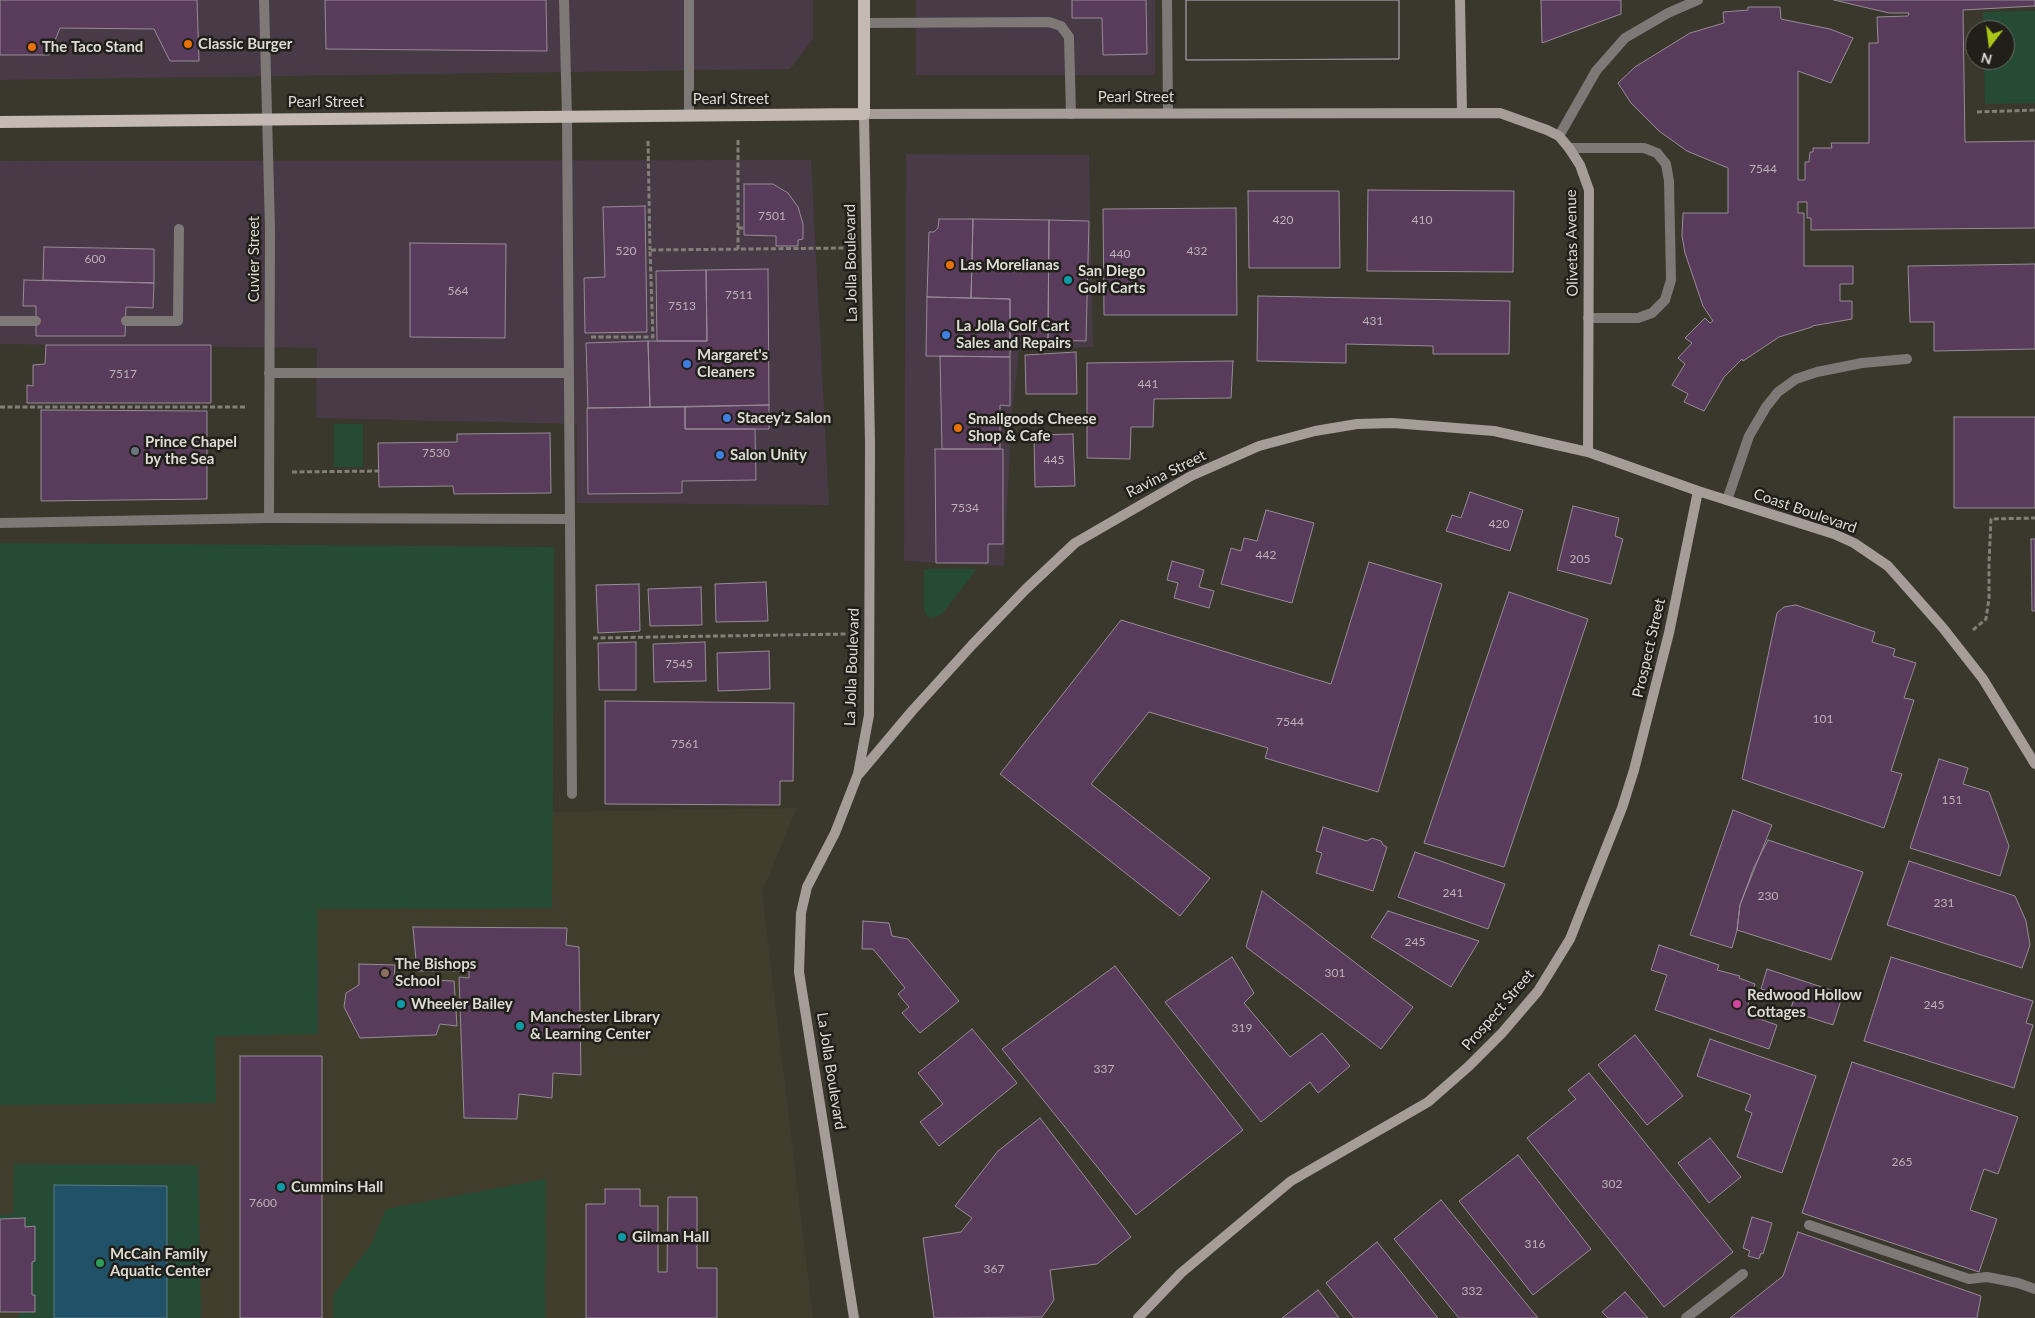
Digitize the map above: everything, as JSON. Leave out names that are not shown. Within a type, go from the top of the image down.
[{"type":"main road","name":"La Jolla Boulevard","points":[[864,0],[864,114]]},
{"type":"main road","name":"Pearl Street","points":[[0,122],[864,114]]},
{"type":"street","name":"Cuvier Street","points":[[264,0],[270,229],[270,518]]},
{"type":"street","points":[[564,0],[567,117],[572,794]]},
{"type":"street","points":[[689,0],[689,116]]},
{"type":"street","points":[[1167,0],[1168,114]]},
{"type":"street","points":[[1460,0],[1462,113]]},
{"type":"street","points":[[1558,136],[1596,71],[1625,38],[1668,13],[1698,0]]},
{"type":"street","points":[[865,23],[1049,22],[1061,26],[1069,37],[1071,114]]},
{"type":"street","name":"Pearl Street","points":[[864,114],[1462,113]]},
{"type":"street","name":"Olivetas Avenue","points":[[1462,113],[1500,113],[1547,130],[1558,136],[1569,148],[1580,165],[1589,190],[1588,452]]},
{"type":"street","name":"La Jolla Boulevard","points":[[854,1318],[799,972],[801,913],[807,887],[835,833],[858,774],[869,715],[867,248],[864,114]]},
{"type":"street","points":[[1569,148],[1644,148],[1657,153],[1666,164],[1669,181],[1671,280],[1666,300],[1652,313],[1638,318],[1588,318]]},
{"type":"street","points":[[126,321],[178,321],[179,229]]},
{"type":"street","points":[[0,321],[36,321]]},
{"type":"street","points":[[1727,500],[1749,436],[1766,407],[1778,392],[1796,379],[1817,372],[1862,363],[1907,359]]},
{"type":"street","points":[[269,373],[568,373]]},
{"type":"street","name":"Ravina Street","points":[[858,774],[972,645],[1026,589],[1076,544],[1137,506],[1191,476],[1259,446],[1315,431],[1357,424],[1393,423],[1470,427],[1520,436],[1588,452]]},
{"type":"street","name":"Coast Boulevard","points":[[1588,452],[1698,491],[1834,534],[1872,553],[1902,581],[1956,645],[1983,680],[2035,764]]},
{"type":"street","name":"Prospect Street","points":[[1138,1318],[1181,1272],[1291,1181],[1428,1102],[1482,1053],[1538,991],[1570,939],[1622,808],[1634,770],[1669,633],[1698,491]]},
{"type":"street","points":[[0,524],[270,518],[570,519]]},
{"type":"street","points":[[1809,1225],[1969,1278],[1987,1278],[2018,1283],[2035,1289]]},
{"type":"street","points":[[1686,1318],[1743,1274]]},
{"type":"path","points":[[1977,112],[2035,110]]},
{"type":"path","points":[[738,115],[738,249]]},
{"type":"path","points":[[568,338],[653,337],[647,116]]},
{"type":"path","points":[[738,228],[744,228]]},
{"type":"path","points":[[650,250],[867,248]]},
{"type":"path","points":[[0,406],[269,407]]},
{"type":"path","points":[[269,472],[378,471]]},
{"type":"path","points":[[1956,645],[1986,619],[1989,598],[1988,563],[1991,519],[2035,518]]},
{"type":"path","points":[[570,638],[870,634]]},
{"type":"shaded area","points":[[0,0],[813,0],[813,39],[790,69],[0,80]]},
{"type":"shaded area","points":[[916,0],[1155,0],[1155,75],[916,75]]},
{"type":"shaded area","points":[[906,154],[1089,155],[1093,347],[1019,351],[1012,413],[1004,566],[904,561]]},
{"type":"shaded area","points":[[811,160],[829,505],[577,503],[577,424],[316,418],[317,348],[0,344],[0,161]]},
{"type":"shaded area","name":"The Bishops School","points":[[0,543],[554,547],[553,812],[797,808],[762,892],[813,1318],[0,1318]]},
{"type":"green space","points":[[2035,11],[2035,103],[1985,104],[1984,70],[2015,70],[2015,20],[1983,20],[1983,12]]},
{"type":"green space","points":[[334,424],[363,424],[363,467],[334,467]]},
{"type":"green space","points":[[0,543],[554,547],[552,908],[317,909],[318,1034],[215,1036],[216,1103],[0,1105]]},
{"type":"green space","points":[[924,569],[977,569],[942,614],[931,618],[926,615],[924,609]]},
{"type":"green space","name":"McCain Family Aquatic Center","points":[[14,1164],[198,1165],[201,1318],[19,1318],[20,1311],[0,1310],[0,1215],[13,1214]]},
{"type":"green space","points":[[546,1179],[545,1318],[333,1318],[334,1294],[372,1243],[386,1209]]},
{"type":"water","points":[[54,1185],[167,1186],[167,1318],[54,1318]]},
{"type":"building","points":[[0,0],[197,0],[199,61],[170,61],[154,29],[60,28],[49,55],[0,55]]},
{"type":"building","points":[[325,0],[546,0],[547,51],[326,49]]},
{"type":"building","points":[[1072,0],[1146,0],[1147,54],[1103,55],[1102,18],[1072,18]]},
{"type":"building","points":[[1186,0],[1399,0],[1399,59],[1186,60]]},
{"type":"building","points":[[1186,0],[1399,0],[1399,59],[1186,60]]},
{"type":"building","points":[[1541,0],[1621,0],[1621,14],[1542,43]]},
{"type":"building","points":[[1834,0],[2035,0],[2035,6],[1963,10],[1965,142],[2035,141],[2035,228],[1811,230],[1811,218],[1807,218],[1807,202],[1798,202],[1798,213],[1804,213],[1804,266],[1853,266],[1853,284],[1840,284],[1840,301],[1852,301],[1852,319],[1812,326],[1779,337],[1743,361],[1742,359],[1724,377],[1704,411],[1684,402],[1688,394],[1672,385],[1685,364],[1678,358],[1692,343],[1685,338],[1705,318],[1710,323],[1713,321],[1703,306],[1685,253],[1682,236],[1683,213],[1728,213],[1728,168],[1687,151],[1659,131],[1631,103],[1618,83],[1635,67],[1690,33],[1724,23],[1723,12],[1748,10],[1748,7],[1780,7],[1781,19],[1830,29],[1853,38],[1831,83],[1798,71],[1798,180],[1805,180],[1805,162],[1809,162],[1810,152],[1813,152],[1813,148],[1832,148],[1831,143],[1869,143],[1869,43],[1878,43],[1877,17],[1908,16],[1909,13],[1889,13]]},
{"type":"building","points":[[744,184],[773,184],[788,193],[798,207],[803,224],[803,239],[798,240],[798,246],[776,246],[776,236],[744,235]]},
{"type":"building","points":[[1368,190],[1514,191],[1513,272],[1367,271]]},
{"type":"building","points":[[1248,191],[1339,191],[1340,268],[1249,268]]},
{"type":"building","points":[[645,206],[647,332],[585,333],[584,278],[605,277],[603,207]]},
{"type":"building","points":[[1236,208],[1237,315],[1104,315],[1103,209]]},
{"type":"building","name":"Las Morelianas","points":[[939,219],[973,219],[971,298],[927,297],[929,232],[934,232],[938,228]]},
{"type":"building","points":[[973,219],[1049,220],[1048,340],[1010,340],[1010,299],[971,298]]},
{"type":"building","name":"San Diego Golf Carts","points":[[1049,220],[1089,221],[1086,341],[1048,340]]},
{"type":"building","points":[[410,243],[506,244],[505,338],[410,337]]},
{"type":"building","points":[[44,247],[154,249],[154,283],[43,280]]},
{"type":"building","points":[[2035,264],[2035,349],[1934,351],[1934,322],[1910,322],[1908,266]]},
{"type":"building","points":[[768,269],[769,405],[650,407],[648,341],[707,341],[706,270]]},
{"type":"building","points":[[706,270],[707,341],[657,341],[656,271]]},
{"type":"building","points":[[24,280],[154,283],[153,308],[126,307],[125,336],[36,336],[36,306],[23,306]]},
{"type":"building","points":[[1258,296],[1510,301],[1509,354],[1433,354],[1433,346],[1346,344],[1346,363],[1257,361]]},
{"type":"building","points":[[927,297],[1010,299],[1010,357],[926,356]]},
{"type":"building","points":[[648,341],[650,407],[588,408],[586,343]]},
{"type":"building","points":[[46,345],[211,345],[211,403],[27,403],[27,385],[33,386],[33,365],[45,364]]},
{"type":"building","points":[[1076,352],[1077,394],[1026,394],[1025,355]]},
{"type":"building","points":[[940,356],[1010,357],[1010,406],[1000,405],[1000,449],[942,449]]},
{"type":"building","points":[[1233,361],[1231,398],[1154,399],[1153,427],[1131,427],[1130,459],[1087,458],[1087,363]]},
{"type":"building","name":"Stacey'z Salon","points":[[769,405],[769,429],[685,429],[685,407]]},
{"type":"building","points":[[685,407],[685,429],[755,429],[756,480],[682,481],[682,493],[588,494],[587,408]]},
{"type":"building","points":[[41,410],[207,411],[207,499],[41,501]]},
{"type":"building","points":[[1954,417],[2035,417],[2035,508],[1954,508]]},
{"type":"building","points":[[550,433],[551,493],[454,494],[453,486],[379,487],[378,443],[457,442],[457,434]]},
{"type":"building","points":[[1073,434],[1075,486],[1035,487],[1034,435]]},
{"type":"building","points":[[935,449],[1003,449],[1003,544],[988,544],[988,563],[936,563]]},
{"type":"building","points":[[1470,492],[1523,510],[1510,551],[1446,531],[1452,515],[1461,518]]},
{"type":"building","points":[[1573,506],[1619,518],[1615,536],[1623,539],[1611,584],[1557,570]]},
{"type":"building","points":[[1266,510],[1314,523],[1292,603],[1221,584],[1231,548],[1241,551],[1244,538],[1257,541]]},
{"type":"building","points":[[2031,539],[2035,539],[2035,611],[2032,611]]},
{"type":"building","points":[[1172,561],[1204,570],[1199,587],[1214,591],[1209,608],[1174,598],[1178,583],[1167,580]]},
{"type":"building","points":[[1369,562],[1442,584],[1378,792],[1265,758],[1268,748],[1149,712],[1091,784],[1210,878],[1180,916],[1000,774],[1121,620],[1331,684]]},
{"type":"building","points":[[766,582],[768,621],[716,622],[715,584]]},
{"type":"building","points":[[639,584],[640,631],[598,633],[596,585]]},
{"type":"building","points":[[701,587],[702,625],[650,626],[648,589]]},
{"type":"building","points":[[1509,592],[1588,619],[1504,867],[1424,843]]},
{"type":"building","points":[[1796,605],[1875,632],[1872,642],[1895,649],[1893,656],[1916,663],[1904,698],[1914,700],[1891,771],[1902,774],[1884,828],[1742,779],[1777,613],[1784,607]]},
{"type":"building","points":[[636,642],[636,690],[599,690],[598,643]]},
{"type":"building","points":[[705,642],[706,681],[654,682],[653,644]]},
{"type":"building","points":[[769,651],[770,689],[718,691],[717,653]]},
{"type":"building","points":[[605,701],[794,703],[793,781],[780,781],[780,805],[605,804]]},
{"type":"building","points":[[1939,759],[1968,768],[1963,784],[1989,792],[2009,846],[2000,876],[1910,848]]},
{"type":"building","points":[[1733,810],[1772,825],[1740,905],[1737,930],[1732,948],[1690,935]]},
{"type":"building","points":[[1323,827],[1367,841],[1372,838],[1381,841],[1387,847],[1373,891],[1316,873],[1322,853],[1316,851]]},
{"type":"building","points":[[1768,840],[1863,872],[1831,960],[1737,930],[1740,905],[1754,867]]},
{"type":"building","points":[[1415,852],[1505,884],[1488,929],[1398,897]]},
{"type":"building","points":[[1909,861],[2015,896],[2026,921],[2030,945],[2022,968],[1887,925]]},
{"type":"building","points":[[1262,891],[1413,1007],[1381,1049],[1246,947]]},
{"type":"building","points":[[1388,911],[1479,941],[1451,987],[1371,937]]},
{"type":"building","points":[[863,921],[889,923],[892,936],[908,939],[959,1001],[920,1033],[902,1013],[909,1007],[898,994],[905,988],[873,949],[862,949]]},
{"type":"building","name":"Manchester Library & Learning Center","points":[[413,927],[567,928],[566,945],[579,947],[581,1075],[553,1073],[552,1098],[519,1094],[517,1119],[464,1118],[459,977],[469,978],[469,971],[417,971]]},
{"type":"building","points":[[1659,945],[1719,965],[1717,970],[1740,976],[1739,978],[1755,984],[1745,1014],[1777,1025],[1769,1049],[1655,1010],[1667,975],[1651,970]]},
{"type":"building","points":[[1232,957],[1254,993],[1244,1003],[1290,1057],[1322,1033],[1350,1066],[1318,1093],[1310,1082],[1261,1122],[1165,1002]]},
{"type":"building","points":[[1891,957],[2033,1001],[2026,1023],[2033,1025],[2014,1088],[1864,1041]]},
{"type":"building","name":"Wheeler Bailey","points":[[359,964],[395,965],[394,978],[397,981],[406,979],[454,981],[457,1026],[440,1024],[436,1035],[360,1038],[344,1007],[346,993],[359,985]]},
{"type":"building","points":[[1115,966],[1243,1130],[1136,1215],[1002,1049]]},
{"type":"building","points":[[1767,969],[1843,994],[1833,1025],[1790,1011],[1794,999],[1761,989]]},
{"type":"building","points":[[972,1029],[1017,1083],[939,1146],[920,1122],[943,1104],[918,1073]]},
{"type":"building","points":[[1635,1035],[1683,1096],[1647,1125],[1598,1065]]},
{"type":"building","points":[[1710,1039],[1816,1076],[1782,1173],[1737,1157],[1752,1113],[1745,1110],[1751,1095],[1697,1076]]},
{"type":"building","name":"Cummins Hall","points":[[240,1056],[322,1056],[322,1318],[240,1318]]},
{"type":"building","points":[[1852,1062],[2018,1117],[1998,1174],[1984,1169],[1970,1210],[1997,1219],[1979,1272],[1802,1213]]},
{"type":"building","points":[[1589,1073],[1733,1252],[1664,1307],[1527,1138],[1576,1099],[1568,1090]]},
{"type":"building","points":[[1040,1118],[1131,1237],[1097,1264],[1050,1270],[1054,1300],[1042,1317],[934,1318],[923,1238],[961,1232],[972,1218],[955,1206],[998,1151]]},
{"type":"building","points":[[1710,1138],[1741,1177],[1709,1203],[1678,1163]]},
{"type":"building","points":[[1518,1155],[1591,1249],[1533,1295],[1459,1201]]},
{"type":"building","name":"Gilman Hall","points":[[605,1189],[640,1189],[640,1206],[658,1206],[658,1272],[667,1272],[668,1197],[697,1197],[697,1268],[717,1268],[717,1318],[586,1318],[586,1204],[605,1204]]},
{"type":"building","points":[[1441,1200],[1538,1318],[1459,1318],[1394,1239]]},
{"type":"building","points":[[1752,1217],[1772,1223],[1763,1254],[1761,1253],[1759,1259],[1748,1256],[1750,1251],[1743,1248]]},
{"type":"building","points":[[25,1218],[25,1227],[35,1226],[35,1261],[32,1262],[32,1295],[35,1295],[35,1312],[0,1312],[0,1219]]},
{"type":"building","points":[[1798,1232],[1981,1296],[1977,1318],[1730,1318],[1783,1276]]},
{"type":"building","points":[[1377,1242],[1438,1318],[1354,1318],[1326,1283]]},
{"type":"building","points":[[1318,1290],[1339,1318],[1282,1318]]},
{"type":"building","points":[[1625,1292],[1648,1318],[1608,1318],[1602,1312]]},
{"type":"place","name":"Classic Burger","points":[[188,44]]},
{"type":"place","name":"The Taco Stand","points":[[32,47]]},
{"type":"place","name":"Las Morelianas","points":[[950,265]]},
{"type":"place","name":"San Diego Golf Carts","points":[[1068,280]]},
{"type":"place","name":"La Jolla Golf Cart Sales and Repairs","points":[[946,335]]},
{"type":"place","name":"Margaret's Cleaners","points":[[687,364]]},
{"type":"place","name":"Stacey'z Salon","points":[[727,418]]},
{"type":"place","name":"Smallgoods Cheese Shop & Cafe","points":[[958,428]]},
{"type":"place","name":"Prince Chapel by the Sea","points":[[135,451]]},
{"type":"place","name":"Salon Unity","points":[[720,455]]},
{"type":"place","name":"The Bishops School","points":[[385,973]]},
{"type":"place","name":"Wheeler Bailey","points":[[401,1004]]},
{"type":"place","name":"Redwood Hollow Cottages","points":[[1737,1004]]},
{"type":"place","name":"Manchester Library & Learning Center","points":[[520,1026]]},
{"type":"place","name":"Cummins Hall","points":[[281,1187]]},
{"type":"place","name":"Gilman Hall","points":[[622,1237]]},
{"type":"place","name":"McCain Family Aquatic Center","points":[[100,1263]]}]
